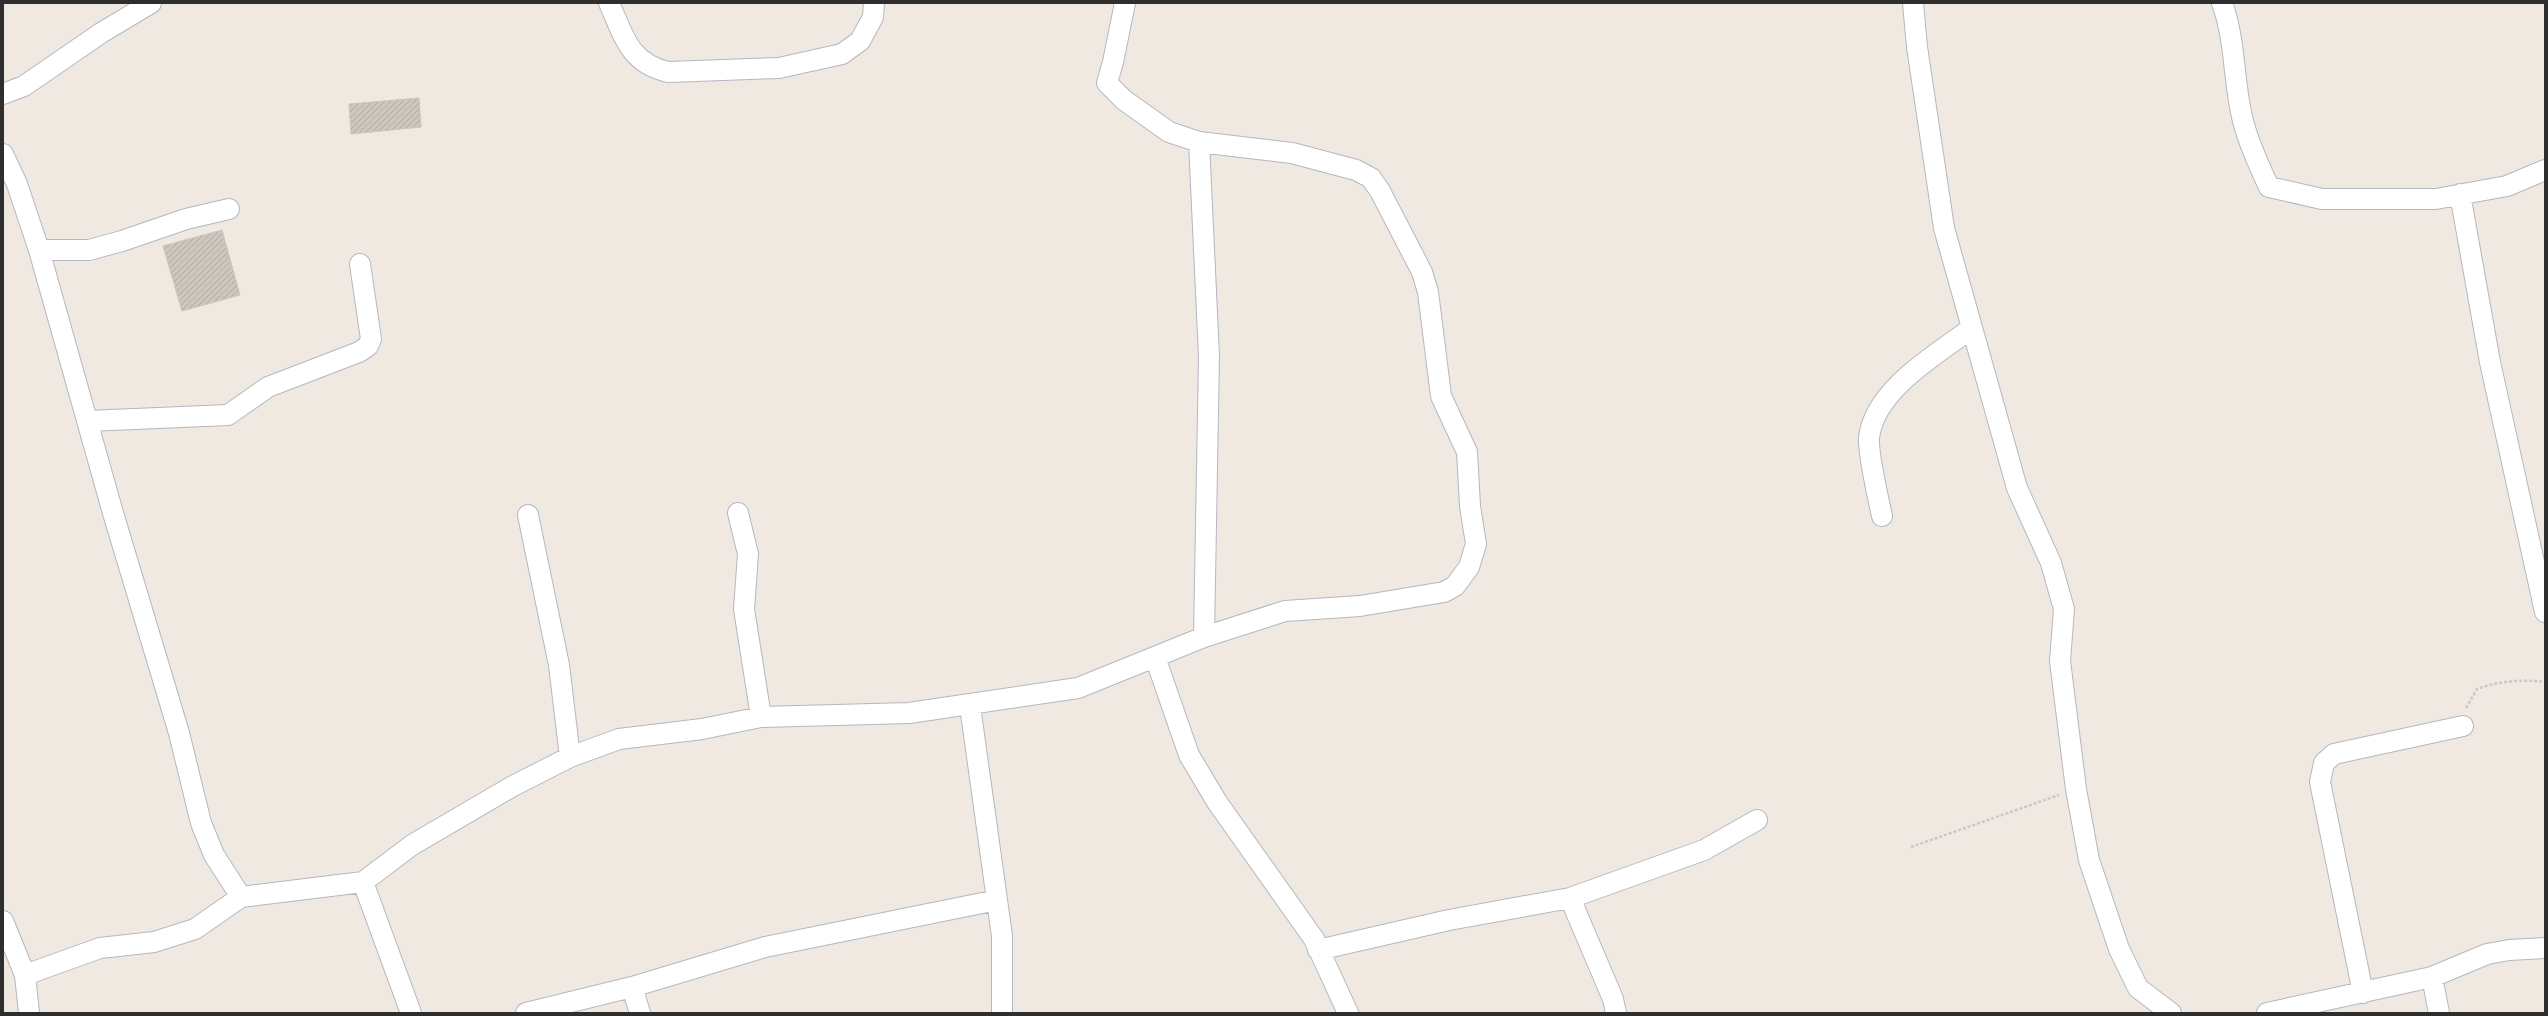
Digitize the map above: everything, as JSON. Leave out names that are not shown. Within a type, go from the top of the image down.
[{"type":"street","points":[[3,94],[24,86],[150,3]]},
{"type":"street","points":[[609,3],[630,48],[640,61],[651,68],[668,72],[779,68],[842,54],[860,41],[873,17],[874,3]]},
{"type":"street","points":[[25,975],[100,948],[154,942],[195,929],[241,897],[363,882],[412,845],[513,786],[570,757],[619,739],[702,729],[761,717],[908,714],[970,706],[1078,688],[1204,637],[1285,611],[1360,606],[1444,592],[1455,586],[1469,567],[1476,544],[1470,506],[1467,452],[1441,396],[1426,285],[1413,252],[1371,178],[1356,170],[1292,153],[1199,142],[1169,132],[1124,100],[1106,83],[1113,62],[1125,3]]},
{"type":"street","points":[[1913,3],[1917,47],[1944,228],[2017,488],[2051,563],[2064,609],[2060,660],[2076,789],[2089,860],[2119,949],[2138,988],[2171,1013]]},
{"type":"street","points":[[2222,3],[2229,22],[2243,120],[2257,163],[2269,187],[2322,199],[2436,199],[2507,186],[2545,170]]},
{"type":"street","points":[[1199,142],[1209,356],[1204,637]]},
{"type":"street","points":[[3,154],[17,184],[39,250],[179,733],[201,823],[214,855],[241,897]]},
{"type":"street","points":[[2460,194],[2490,362],[2545,612]]},
{"type":"street","points":[[39,250],[89,250],[122,241],[186,219],[229,209]]},
{"type":"street","points":[[88,420],[228,415],[268,387],[358,352],[368,346],[371,339],[360,264]]},
{"type":"street","points":[[1882,516],[1869,439],[1873,418],[1887,398],[1909,376],[1972,328]]},
{"type":"street","points":[[738,513],[748,554],[744,609],[761,717]]},
{"type":"street","points":[[528,515],[559,665],[570,757]]},
{"type":"street","points":[[1155,657],[1189,755],[1218,802],[1314,939],[1348,1013]]},
{"type":"street","points":[[970,706],[1002,936],[1002,1013]]},
{"type":"street","points":[[2363,993],[2320,782],[2324,763],[2334,754],[2463,726]]},
{"type":"street","points":[[1318,950],[1449,920],[1570,898],[1704,850],[1757,820]]},
{"type":"street","points":[[363,882],[411,1013]]},
{"type":"street","points":[[1570,898],[1613,999],[1616,1013]]},
{"type":"street","points":[[526,1013],[632,987],[765,947],[997,900]]},
{"type":"street","points":[[3,921],[25,975],[29,1013]]},
{"type":"street","points":[[2267,1013],[2432,977],[2487,954],[2509,950],[2545,948]]},
{"type":"street","points":[[2432,977],[2438,1013]]},
{"type":"street","points":[[632,987],[640,1013]]},
{"type":"path","points":[[2463,726],[2465,710],[2477,689],[2488,685],[2527,680],[2545,682]]},
{"type":"path","points":[[1911,847],[2076,789]]},
{"type":"building","points":[[419,98],[421,127],[351,134],[349,104]]},
{"type":"building","points":[[222,230],[240,295],[182,311],[163,246]]}]
